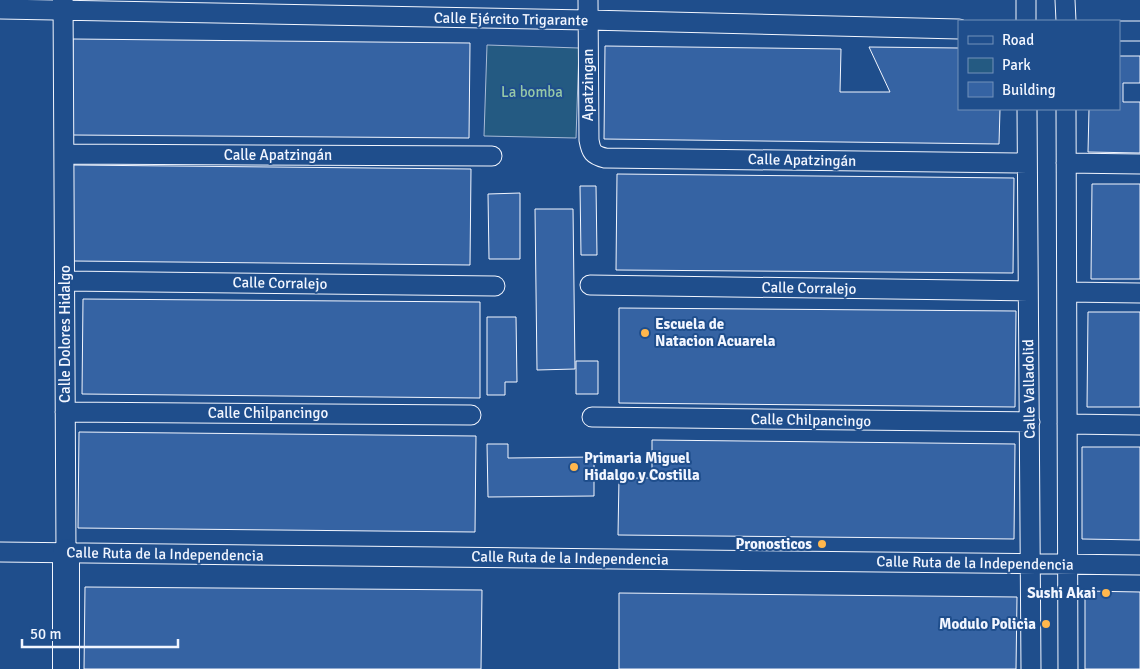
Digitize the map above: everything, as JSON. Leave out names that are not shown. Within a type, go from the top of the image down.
[{"type":"street","name":"Apatzingan","points":[[588,0],[589,140]]},
{"type":"street","points":[[1026,0],[1026,20]]},
{"type":"street","points":[[1066,0],[1066,20]]},
{"type":"street","name":"Calle Ejército Trigarante","points":[[0,9],[63,5],[958,29]]},
{"type":"street","name":"Calle Dolores Hidalgo","points":[[63,5],[66,669]]},
{"type":"street","points":[[1120,31],[1140,31]]},
{"type":"street","name":"Calle Valladolid","points":[[1027,110],[1032,669]]},
{"type":"street","points":[[1066,110],[1068,669]]},
{"type":"street","name":"Calle Apatzingán","points":[[589,140],[593,153],[605,158],[1027,163]]},
{"type":"street","name":"Calle Apatzingán","points":[[64,154],[492,156]]},
{"type":"street","points":[[1066,163],[1140,164]]},
{"type":"street","name":"Calle Corralejo","points":[[64,280],[495,286]]},
{"type":"street","name":"Calle Corralejo","points":[[590,286],[1028,292]]},
{"type":"street","points":[[1067,292],[1140,292]]},
{"type":"street","name":"Calle Chilpancingo","points":[[65,412],[472,415]]},
{"type":"street","name":"Calle Chilpancingo","points":[[592,417],[1030,422]]},
{"type":"street","points":[[1067,424],[1140,425]]},
{"type":"street","name":"Calle Ruta de la Independencia","points":[[0,552],[1140,565]]},
{"type":"green space","name":"La bomba","points":[[487,45],[579,48],[576,138],[484,136]]},
{"type":"building","points":[[73,39],[470,43],[469,138],[72,135]]},
{"type":"building","points":[[605,46],[841,49],[840,92],[890,92],[869,47],[958,48],[958,110],[1000,110],[999,144],[604,139]]},
{"type":"building","points":[[1120,56],[1140,56],[1140,83],[1123,83],[1123,102],[1140,102],[1140,153],[1088,152],[1089,110],[1120,110]]},
{"type":"building","points":[[73,165],[471,169],[470,265],[73,261]]},
{"type":"building","points":[[617,174],[1014,178],[1013,273],[616,270]]},
{"type":"building","points":[[1092,184],[1140,184],[1140,279],[1091,279]]},
{"type":"building","points":[[580,186],[596,186],[597,255],[581,255]]},
{"type":"building","points":[[520,193],[520,259],[489,259],[488,194]]},
{"type":"building","points":[[535,209],[573,209],[575,369],[537,370]]},
{"type":"building","points":[[83,299],[480,302],[480,398],[82,394]]},
{"type":"building","points":[[619,308],[1016,311],[1015,407],[619,403]]},
{"type":"building","points":[[1088,312],[1140,312],[1140,407],[1087,407]]},
{"type":"building","points":[[487,317],[516,317],[517,382],[505,382],[505,395],[487,395]]},
{"type":"building","points":[[576,361],[598,361],[598,394],[576,394]]},
{"type":"building","points":[[79,432],[476,436],[475,532],[78,528]]},
{"type":"building","points":[[652,440],[1015,444],[1014,539],[618,535],[619,478],[652,478]]},
{"type":"building","points":[[487,444],[508,444],[508,458],[594,457],[594,496],[488,497]]},
{"type":"building","points":[[1082,447],[1140,447],[1140,540],[1082,539]]},
{"type":"building","points":[[85,587],[482,590],[481,669],[84,669]]},
{"type":"building","points":[[1085,591],[1140,592],[1140,669],[1085,669]]},
{"type":"building","points":[[619,593],[1017,597],[1016,669],[619,669]]},
{"type":"place","name":"Escuela de Natacion Acuarela","points":[[645,333]]},
{"type":"place","name":"Primaria Miguel Hidalgo y Costilla","points":[[574,467]]},
{"type":"place","name":"Pronosticos","points":[[822,544]]},
{"type":"place","name":"Sushi Akai","points":[[1106,593]]},
{"type":"place","name":"Modulo Policia","points":[[1046,624]]}]
